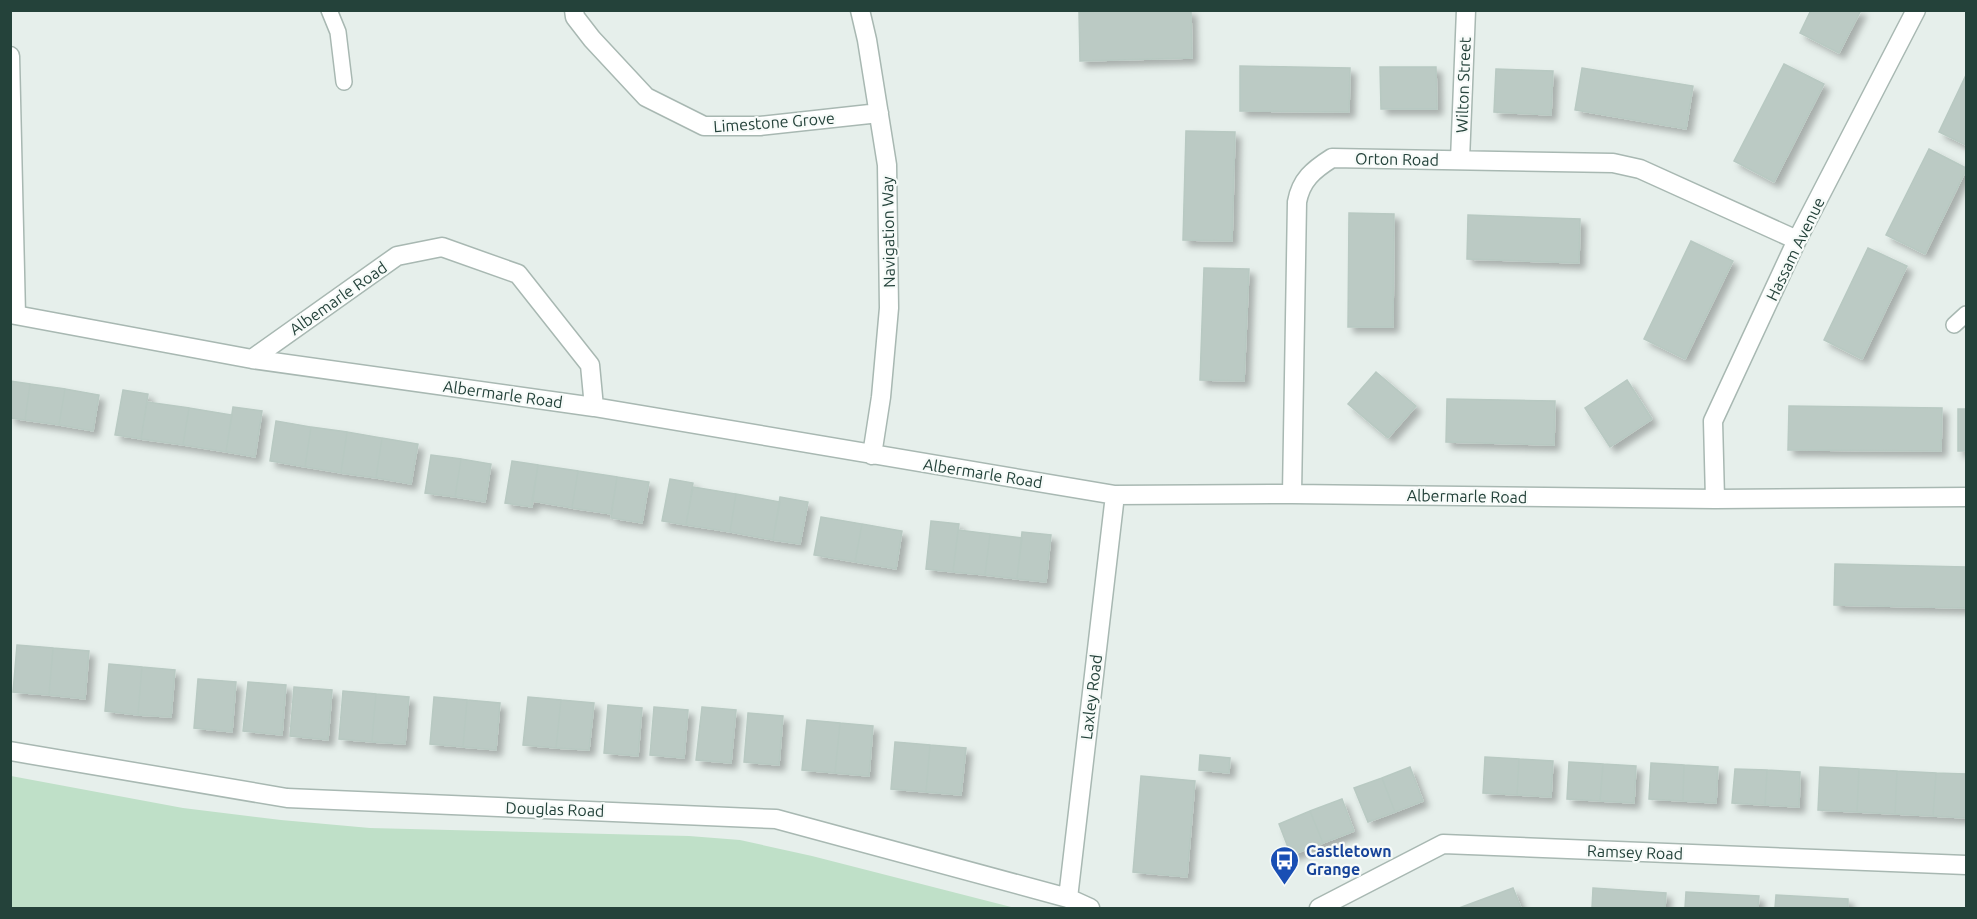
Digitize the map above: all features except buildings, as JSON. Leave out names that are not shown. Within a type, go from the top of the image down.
[{"type":"street","name":"Limestone Grove","points":[[574,10],[575,17],[592,39],[646,97],[704,126],[760,126],[879,113]]},
{"type":"street","name":"Navigation Way","points":[[860,10],[887,165],[889,308],[873,454]]},
{"type":"street","name":"Wilton Street","points":[[1460,160],[1466,10]]},
{"type":"street","name":"Hassam Avenue","points":[[1715,499],[1713,421],[1797,240],[1916,10]]},
{"type":"street","points":[[10,56],[13,314]]},
{"type":"street","name":"Orton Road","points":[[1292,494],[1297,202],[1299,189],[1318,166],[1332,158],[1613,163],[1640,169],[1797,240]]},
{"type":"street","name":"Albemarle Road","points":[[252,359],[397,256],[442,247],[518,274],[590,365],[594,407]]},
{"type":"street","name":"Albermarle Road","points":[[13,314],[252,359],[594,407],[1115,495],[1292,494],[1715,499],[1966,497]]},
{"type":"street","name":"Laxley Road","points":[[1068,898],[1115,495]]},
{"type":"street","name":"Douglas Road","points":[[10,751],[286,798],[776,819],[1068,898],[1090,909]]},
{"type":"street","name":"Ramsey Road","points":[[1319,909],[1443,844],[1966,865]]},
{"type":"lane","points":[[329,10],[338,32],[344,82]]},
{"type":"lane","points":[[1954,325],[1966,314]]},
{"type":"green space","points":[[11,776],[183,808],[370,828],[689,836],[740,840],[1015,908],[11,908]]},
{"type":"place","name":"Castletown Grange","points":[[1285,886]]}]
